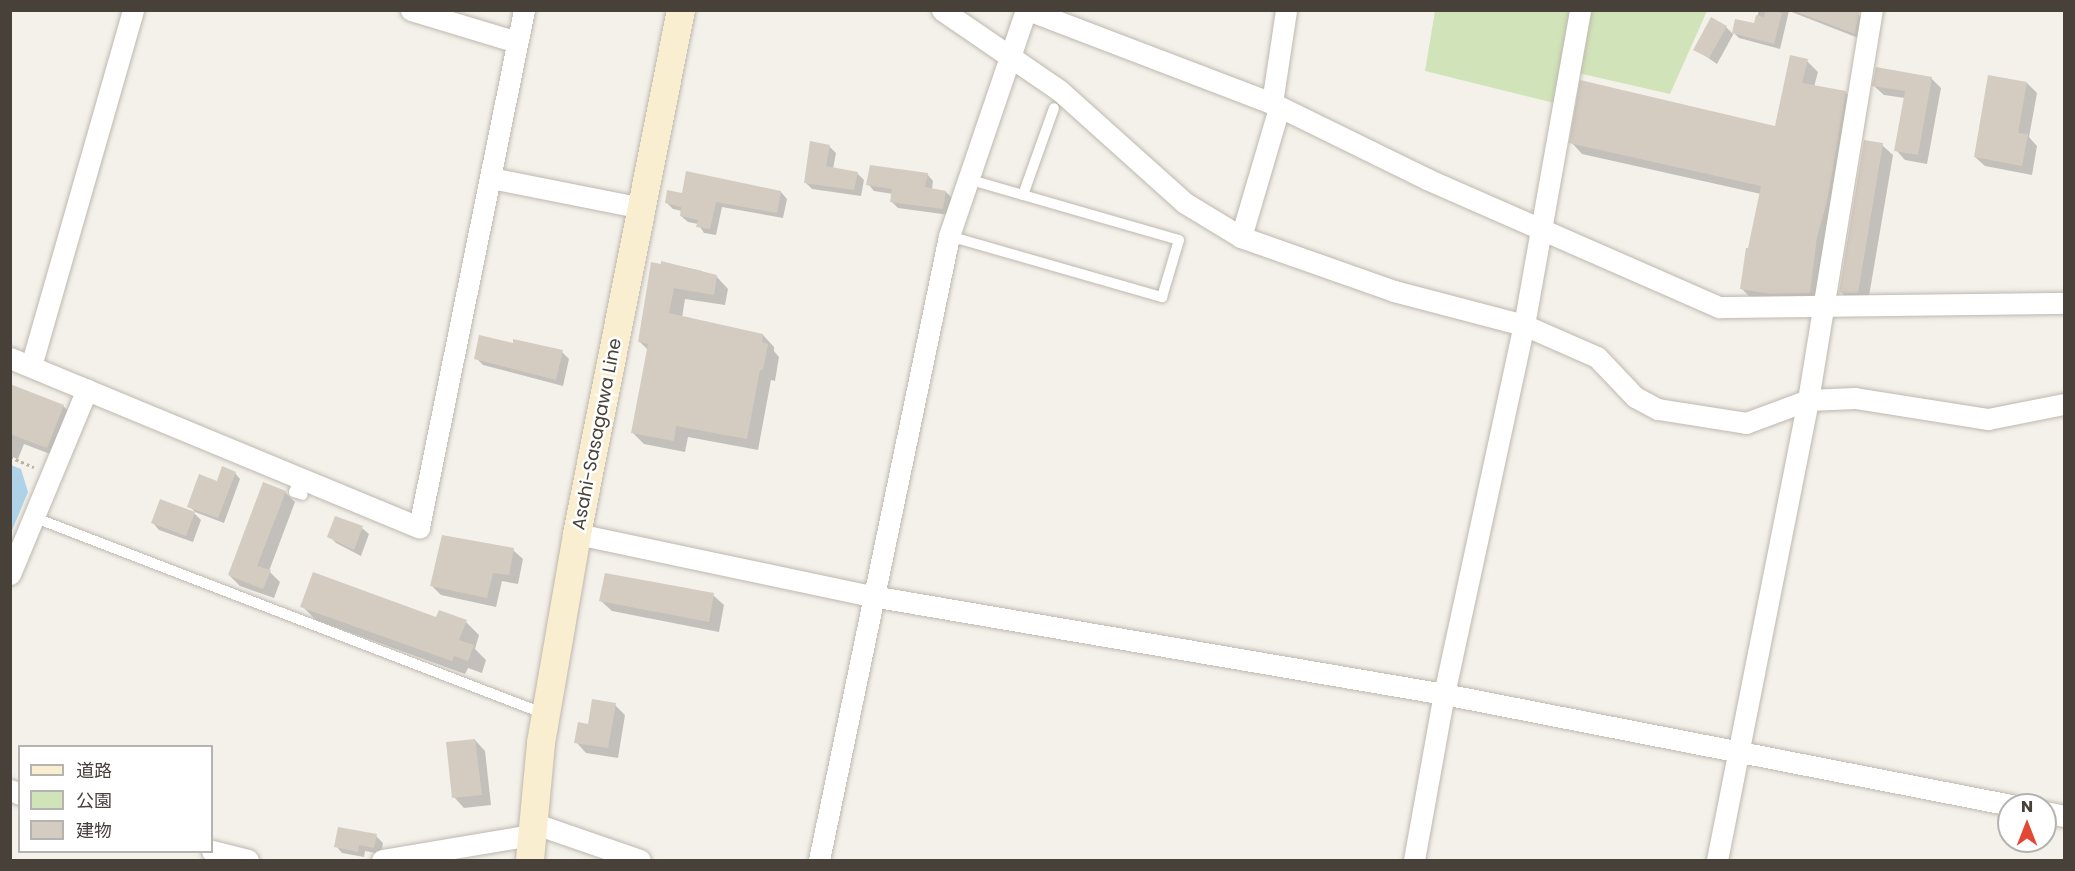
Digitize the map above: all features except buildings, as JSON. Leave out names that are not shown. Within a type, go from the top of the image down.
[{"type":"main road","name":"Asahi-Sasagawa Line","points":[[532,840],[546,715],[577,534],[681,10]]},
{"type":"street","points":[[31,366],[133,10]]},
{"type":"street","points":[[411,10],[517,42]]},
{"type":"street","points":[[10,358],[87,389],[301,487],[419,527],[524,10]]},
{"type":"street","points":[[942,10],[1010,54],[1059,90],[1185,203],[1241,237],[1394,291],[1524,325],[1597,357],[1635,397],[1658,409],[1746,423],[1808,400],[1855,398],[1988,419],[2064,404]]},
{"type":"street","points":[[819,861],[949,236],[1027,10],[1276,105],[1427,179],[1719,306],[1824,307],[2064,303]]},
{"type":"street","points":[[1241,237],[1276,105],[1286,10]]},
{"type":"street","points":[[1414,861],[1444,694],[1543,229],[1580,10]]},
{"type":"street","points":[[1718,861],[1808,400],[1872,10]]},
{"type":"street","points":[[490,178],[642,208]]},
{"type":"street","points":[[10,574],[87,389]]},
{"type":"street","points":[[577,534],[873,596],[1444,694],[1997,802]]},
{"type":"street","points":[[382,861],[532,840],[640,861]]},
{"type":"street","points":[[213,851],[248,861]]},
{"type":"lane","points":[[1023,195],[1054,108]]},
{"type":"lane","points":[[949,236],[1162,297],[1179,240],[967,179]]},
{"type":"lane","points":[[33,517],[546,715]]},
{"type":"path","points":[[10,457],[51,475]]},
{"type":"green space","points":[[1435,11],[1573,11],[1558,104],[1425,71]]},
{"type":"green space","points":[[1588,11],[1707,11],[1670,94],[1578,73]]},
{"type":"water","points":[[11,465],[21,469],[28,492],[11,533]]}]
